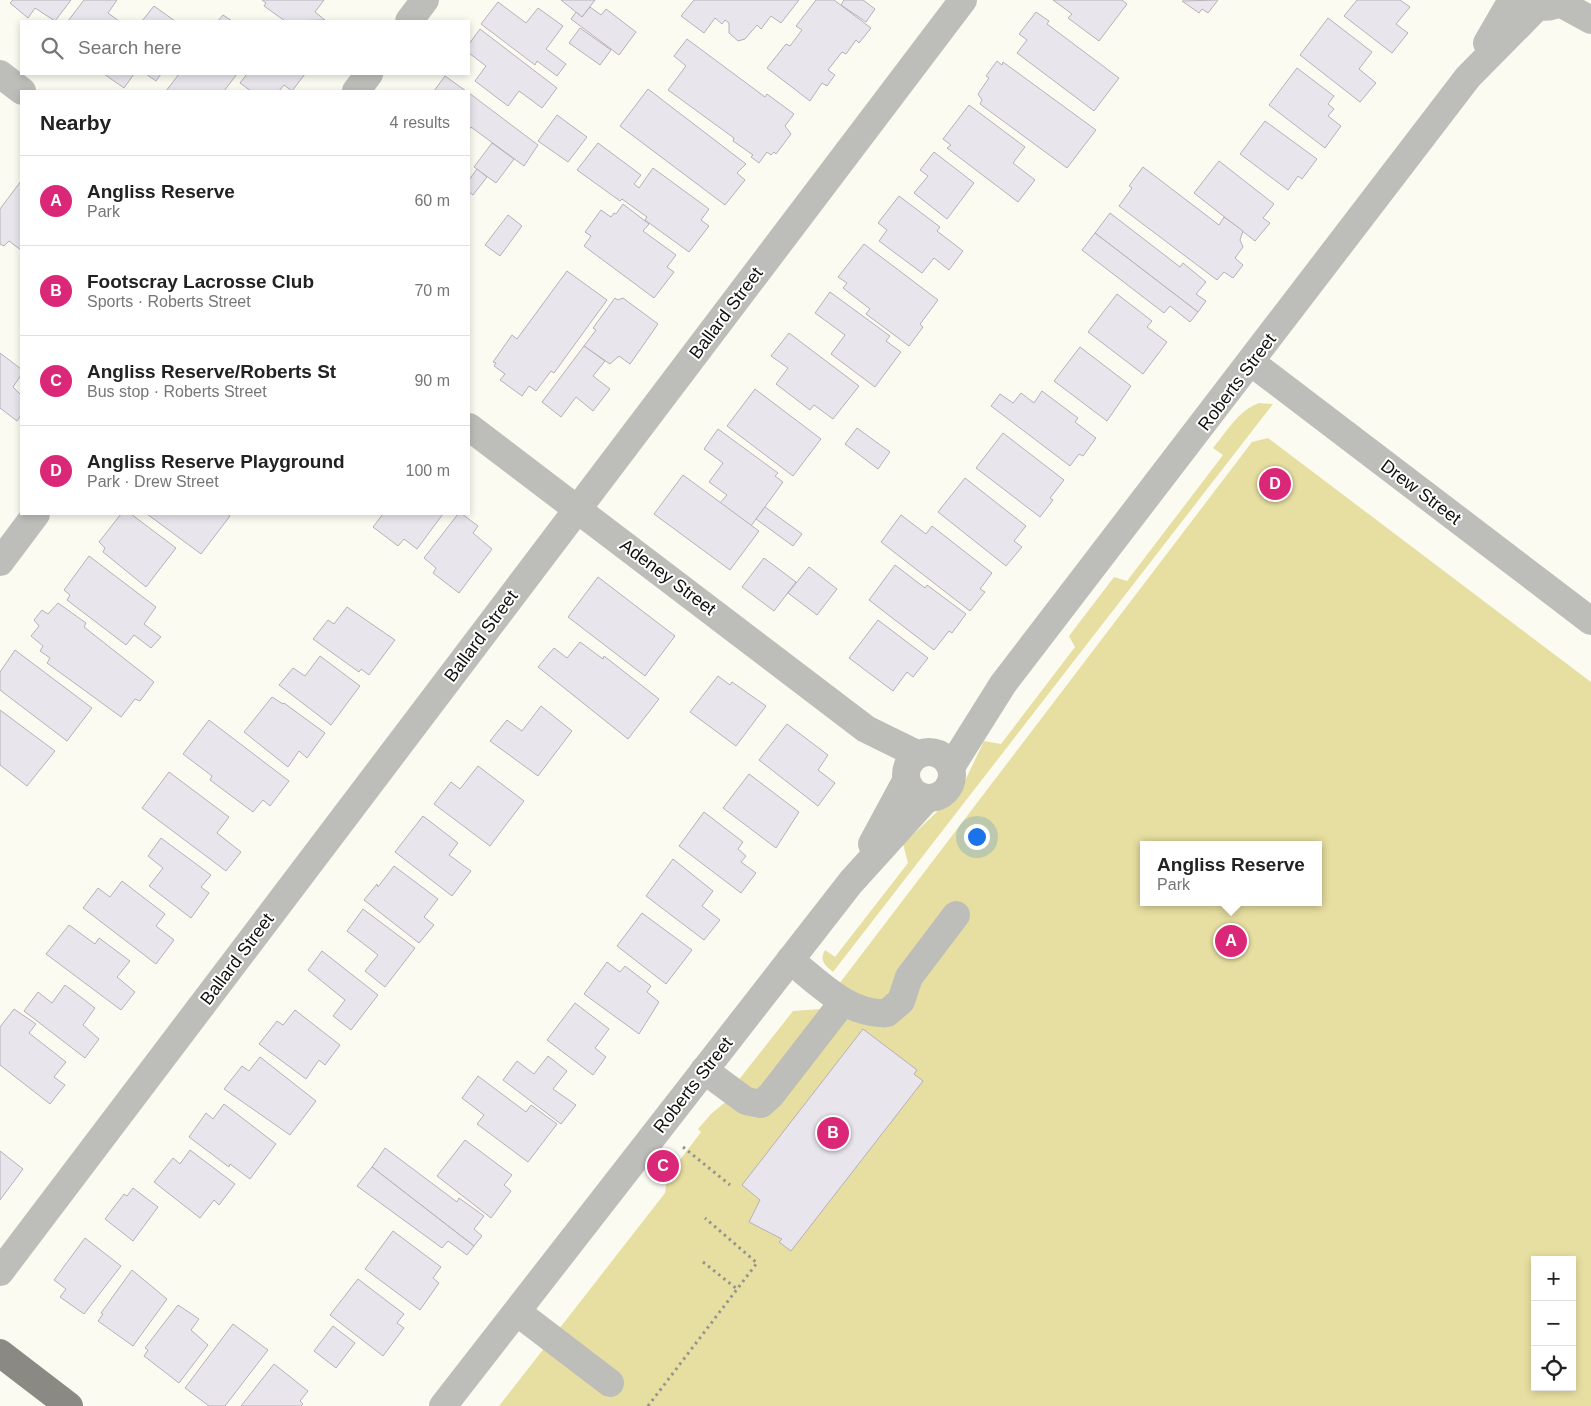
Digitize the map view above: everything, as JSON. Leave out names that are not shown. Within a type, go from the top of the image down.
[{"type":"main road","points":[[0,1353],[70,1406]]},
{"type":"street","points":[[410,20],[425,0]]},
{"type":"street","name":"Ballard Street","points":[[0,1272],[963,0]]},
{"type":"street","points":[[1587,0],[1591,4]]},
{"type":"street","points":[[1540,2],[1591,20]]},
{"type":"street","name":"Roberts Street","points":[[851,882],[922,766],[1003,684],[1252,362],[1468,77],[1540,2]]},
{"type":"street","points":[[0,74],[21,90]]},
{"type":"street","points":[[357,90],[368,75]]},
{"type":"street","name":"Drew Street","points":[[1252,362],[1591,621]]},
{"type":"street","name":"Adeney Street","points":[[470,428],[866,728],[922,766],[914,793],[927,798]]},
{"type":"street","points":[[0,562],[35,515]]},
{"type":"street","points":[[922,766],[951,782],[947,790],[935,798],[927,798]]},
{"type":"street","name":"Roberts Street","points":[[443,1406],[851,882],[927,798]]},
{"type":"street","points":[[790,960],[843,1002],[863,1011],[879,1014],[894,1010],[901,1001],[909,977],[956,915]]},
{"type":"street","points":[[704,1070],[746,1101],[761,1104],[771,1095],[843,1002]]},
{"type":"street","points":[[517,1312],[610,1383]]},
{"type":"path","points":[[680,1145],[730,1185]]},
{"type":"path","points":[[648,1406],[757,1263],[706,1218]]},
{"type":"path","points":[[703,1262],[737,1289]]},
{"type":"shaded area","points":[[1259,403],[1273,404],[833,972],[825,965],[823,960],[825,950],[835,957],[908,863],[903,844],[961,789],[984,741],[1001,744],[1075,647],[1069,636],[1114,577],[1127,581],[1223,455],[1213,448],[1239,416]]},
{"type":"shaded area","points":[[1268,438],[1591,682],[1591,1406],[499,1406],[665,1193],[667,1177],[701,1132],[698,1129],[711,1114],[728,1100],[737,1082],[793,1011],[820,1009],[1252,442]]},
{"type":"building","points":[[13,0],[71,0],[56,20],[35,8],[28,18],[10,3]]},
{"type":"building","points":[[84,0],[117,0],[108,13],[118,20],[69,20]]},
{"type":"building","points":[[262,0],[324,0],[315,12],[325,20],[284,20],[264,6],[266,3]]},
{"type":"building","points":[[561,0],[595,0],[582,17]]},
{"type":"building","points":[[694,0],[799,0],[781,23],[771,16],[761,29],[757,25],[745,39],[738,41],[729,33],[729,23],[725,20],[722,24],[715,18],[704,33],[681,16]]},
{"type":"building","points":[[816,0],[834,0],[871,28],[859,43],[856,40],[846,54],[842,52],[828,70],[835,75],[827,86],[822,83],[810,101],[767,68],[786,44],[790,46],[802,30],[796,26]]},
{"type":"building","points":[[844,0],[863,0],[875,9],[866,22],[841,5]]},
{"type":"building","points":[[1053,0],[1122,0],[1127,4],[1099,41],[1068,18],[1072,14]]},
{"type":"building","points":[[1218,0],[1208,13],[1202,9],[1199,13],[1182,1]]},
{"type":"building","points":[[1357,0],[1400,0],[1410,7],[1396,24],[1408,33],[1392,53],[1344,16]]},
{"type":"building","points":[[498,2],[526,23],[538,8],[563,26],[546,49],[566,64],[557,76],[537,61],[535,65],[481,24]]},
{"type":"building","points":[[154,6],[174,20],[143,20]]},
{"type":"building","points":[[590,7],[601,15],[606,9],[636,32],[619,55],[571,19],[576,12],[582,17]]},
{"type":"building","points":[[1036,12],[1049,21],[1047,24],[1119,78],[1094,111],[1017,53],[1027,40],[1019,34]]},
{"type":"building","points":[[223,15],[230,20],[219,20]]},
{"type":"building","points":[[1328,18],[1372,52],[1359,69],[1376,83],[1360,102],[1300,55]]},
{"type":"building","points":[[580,28],[611,50],[600,65],[569,43]]},
{"type":"building","points":[[480,29],[557,88],[542,108],[519,91],[508,106],[475,81],[486,66],[470,54],[470,43]]},
{"type":"building","points":[[687,39],[765,97],[767,94],[794,114],[785,126],[791,134],[776,154],[774,152],[771,155],[767,152],[759,163],[751,157],[753,155],[733,141],[734,138],[668,90],[686,66],[674,56]]},
{"type":"building","points":[[997,61],[1002,65],[1003,62],[1096,130],[1067,168],[980,104],[982,100],[978,94],[989,78],[986,76]]},
{"type":"building","points":[[1297,68],[1334,96],[1328,104],[1334,109],[1328,116],[1341,126],[1325,148],[1269,105]]},
{"type":"building","points":[[105,75],[133,75],[124,88]]},
{"type":"building","points":[[147,75],[160,75],[156,81]]},
{"type":"building","points":[[178,75],[236,75],[225,90],[167,90]]},
{"type":"building","points":[[246,75],[304,75],[293,90],[284,85],[280,90],[250,90],[240,83]]},
{"type":"building","points":[[445,76],[465,90],[435,90]]},
{"type":"building","points":[[648,89],[746,164],[737,173],[745,180],[725,205],[620,126]]},
{"type":"building","points":[[470,94],[538,145],[524,166],[471,127],[470,128]]},
{"type":"building","points":[[969,105],[1025,147],[1013,163],[1035,180],[1018,202],[947,148],[951,145],[943,139]]},
{"type":"building","points":[[557,115],[587,137],[568,162],[538,141]]},
{"type":"building","points":[[1265,121],[1317,159],[1302,179],[1298,176],[1288,190],[1240,154]]},
{"type":"building","points":[[492,143],[514,159],[496,183],[474,167]]},
{"type":"building","points":[[598,143],[641,175],[634,184],[639,188],[653,168],[709,209],[701,220],[709,226],[689,252],[645,220],[647,217],[622,199],[620,201],[577,170]]},
{"type":"building","points":[[934,152],[974,183],[947,219],[914,193],[928,176],[920,170]]},
{"type":"building","points":[[1219,161],[1274,204],[1263,218],[1270,223],[1255,241],[1194,193]]},
{"type":"building","points":[[1143,167],[1219,225],[1224,217],[1243,231],[1240,240],[1243,247],[1235,258],[1243,265],[1233,278],[1224,272],[1217,280],[1119,206],[1132,188],[1129,186]]},
{"type":"building","points":[[477,169],[487,177],[473,195],[470,193],[470,179]]},
{"type":"building","points":[[20,182],[20,249],[9,241],[4,246],[0,244],[0,209]]},
{"type":"building","points":[[899,196],[940,227],[937,231],[963,251],[949,270],[934,258],[922,273],[879,241],[887,230],[878,223]]},
{"type":"building","points":[[623,204],[649,224],[643,231],[676,255],[667,267],[674,272],[654,298],[584,246],[591,236],[585,232],[601,210],[611,217],[614,213],[616,214]]},
{"type":"building","points":[[1110,213],[1180,267],[1183,263],[1206,282],[1196,294],[1206,301],[1198,312],[1095,233]]},
{"type":"building","points":[[508,215],[522,226],[500,256],[485,245]]},
{"type":"building","points":[[1095,233],[1198,312],[1190,322],[1170,306],[1164,313],[1082,250]]},
{"type":"building","points":[[864,244],[938,300],[920,324],[923,327],[909,346],[866,314],[870,309],[843,288],[847,283],[838,277]]},
{"type":"building","points":[[567,271],[607,300],[554,373],[551,371],[536,391],[529,386],[522,396],[500,380],[505,374],[494,366],[496,363],[493,362],[512,335],[517,339]]},
{"type":"building","points":[[830,292],[890,336],[886,341],[901,352],[875,387],[831,354],[845,335],[815,313]]},
{"type":"building","points":[[1117,294],[1152,321],[1147,327],[1167,342],[1143,374],[1088,332]]},
{"type":"building","points":[[615,298],[618,300],[623,298],[658,324],[630,364],[619,356],[610,364],[584,346],[596,330],[593,328]]},
{"type":"building","points":[[789,333],[859,386],[833,419],[814,405],[810,410],[776,384],[788,368],[771,356]]},
{"type":"building","points":[[584,346],[605,361],[593,376],[610,389],[593,411],[576,397],[561,417],[542,402]]},
{"type":"building","points":[[1080,347],[1131,386],[1107,421],[1054,381]]},
{"type":"building","points":[[0,353],[20,368],[20,376],[13,387],[20,394],[20,416],[17,421],[0,408]]},
{"type":"building","points":[[755,389],[821,439],[793,476],[727,426]]},
{"type":"building","points":[[1042,391],[1078,418],[1075,422],[1096,438],[1083,456],[1079,454],[1070,466],[991,406],[1000,394],[1013,403],[1021,393],[1034,403]]},
{"type":"building","points":[[857,428],[890,452],[878,469],[845,444]]},
{"type":"building","points":[[718,429],[778,473],[775,476],[783,482],[751,526],[720,503],[727,495],[709,482],[723,463],[704,449]]},
{"type":"building","points":[[1003,433],[1064,480],[1050,498],[1053,500],[1040,517],[976,468]]},
{"type":"building","points":[[683,475],[759,531],[730,570],[654,514]]},
{"type":"building","points":[[965,478],[1026,526],[1014,541],[1022,547],[1006,566],[938,512]]},
{"type":"building","points":[[765,507],[802,534],[793,546],[756,519]]},
{"type":"building","points":[[120,515],[132,515],[176,548],[146,587],[103,552],[105,548],[99,542]]},
{"type":"building","points":[[148,515],[230,516],[201,554]]},
{"type":"building","points":[[382,515],[442,515],[417,549],[404,539],[398,546],[373,527]]},
{"type":"building","points":[[457,515],[463,515],[478,526],[473,533],[492,549],[459,593],[433,573],[436,568],[424,558]]},
{"type":"building","points":[[901,515],[926,534],[932,526],[992,573],[980,589],[985,592],[970,611],[881,542]]},
{"type":"building","points":[[89,556],[156,607],[144,624],[161,637],[151,648],[134,635],[126,645],[67,600],[70,595],[64,590]]},
{"type":"building","points":[[764,558],[796,582],[774,611],[742,587]]},
{"type":"building","points":[[895,565],[925,588],[927,585],[966,614],[952,633],[949,631],[934,650],[869,600]]},
{"type":"building","points":[[809,567],[837,589],[817,615],[788,593]]},
{"type":"building","points":[[598,577],[675,636],[645,676],[568,617]]},
{"type":"building","points":[[58,603],[86,623],[84,627],[154,682],[140,701],[135,699],[121,717],[47,663],[50,658],[40,651],[43,646],[31,636],[39,626],[34,620],[42,610],[48,614]]},
{"type":"building","points":[[347,607],[395,640],[369,675],[361,669],[359,672],[313,639],[328,620],[334,624]]},
{"type":"building","points":[[878,620],[928,658],[913,677],[907,672],[893,691],[849,658]]},
{"type":"building","points":[[580,642],[603,659],[604,656],[659,699],[628,739],[538,667],[554,648],[567,658]]},
{"type":"building","points":[[15,650],[92,708],[67,741],[0,690],[0,672]]},
{"type":"building","points":[[320,656],[360,686],[331,725],[279,685],[293,668],[305,676]]},
{"type":"building","points":[[718,676],[730,685],[732,682],[766,706],[736,746],[690,712]]},
{"type":"building","points":[[272,697],[284,703],[325,733],[307,758],[299,751],[288,767],[244,732]]},
{"type":"building","points":[[541,706],[572,731],[538,776],[490,741],[507,720],[522,731]]},
{"type":"building","points":[[0,710],[55,751],[27,786],[0,765]]},
{"type":"building","points":[[209,720],[289,781],[270,806],[263,800],[253,812],[210,780],[212,776],[183,754]]},
{"type":"building","points":[[787,724],[828,755],[818,770],[835,783],[818,806],[759,760]]},
{"type":"building","points":[[478,766],[524,801],[490,846],[434,804],[451,782],[460,789]]},
{"type":"building","points":[[169,772],[229,817],[217,833],[241,852],[226,871],[142,808]]},
{"type":"building","points":[[749,774],[799,812],[776,848],[723,808]]},
{"type":"building","points":[[704,812],[743,842],[738,849],[746,856],[741,862],[756,873],[741,893],[679,846]]},
{"type":"building","points":[[423,816],[458,843],[449,855],[471,871],[452,896],[395,852]]},
{"type":"building","points":[[161,838],[211,875],[201,887],[209,893],[191,918],[149,886],[163,868],[148,856]]},
{"type":"building","points":[[673,859],[713,891],[702,906],[720,920],[704,940],[646,896]]},
{"type":"building","points":[[394,866],[438,899],[424,917],[434,925],[419,943],[364,900],[377,884],[378,887]]},
{"type":"building","points":[[122,881],[165,914],[156,926],[174,940],[156,964],[83,908],[98,888],[110,897]]},
{"type":"building","points":[[363,909],[415,948],[385,987],[365,971],[378,955],[347,931]]},
{"type":"building","points":[[642,913],[692,950],[666,984],[617,946]]},
{"type":"building","points":[[69,925],[95,944],[99,938],[130,961],[117,977],[135,992],[121,1010],[46,954]]},
{"type":"building","points":[[322,951],[378,995],[351,1030],[333,1016],[345,1000],[308,970]]},
{"type":"building","points":[[607,962],[620,972],[625,966],[651,986],[647,992],[659,1002],[639,1034],[584,994]]},
{"type":"building","points":[[65,985],[95,1008],[83,1025],[99,1039],[85,1058],[24,1011],[38,992],[52,1003]]},
{"type":"building","points":[[575,1003],[609,1029],[595,1048],[606,1057],[593,1075],[547,1040]]},
{"type":"building","points":[[14,1009],[36,1024],[29,1033],[66,1062],[54,1077],[65,1085],[50,1104],[0,1065],[0,1027]]},
{"type":"building","points":[[295,1010],[340,1045],[325,1065],[319,1060],[306,1079],[259,1044],[277,1021],[283,1025]]},
{"type":"building","points":[[863,1029],[917,1070],[914,1074],[923,1081],[791,1251],[779,1242],[782,1239],[749,1222],[760,1200],[742,1185]]},
{"type":"building","points":[[548,1056],[567,1071],[553,1089],[576,1105],[561,1124],[503,1080],[517,1061],[534,1074]]},
{"type":"building","points":[[260,1057],[316,1101],[290,1135],[224,1089],[242,1066],[249,1071]]},
{"type":"building","points":[[478,1076],[526,1112],[531,1105],[557,1124],[528,1162],[477,1124],[484,1115],[462,1098]]},
{"type":"building","points":[[224,1104],[276,1144],[250,1179],[230,1164],[229,1167],[189,1137],[206,1113],[213,1119]]},
{"type":"building","points":[[465,1140],[512,1175],[504,1185],[511,1191],[491,1218],[437,1176]]},
{"type":"building","points":[[385,1148],[457,1202],[459,1198],[484,1216],[474,1229],[482,1236],[474,1246],[372,1167]]},
{"type":"building","points":[[190,1150],[235,1184],[219,1205],[214,1200],[200,1218],[154,1182],[173,1158],[180,1164]]},
{"type":"building","points":[[0,1151],[23,1169],[0,1200]]},
{"type":"building","points":[[372,1167],[474,1246],[467,1255],[448,1241],[442,1248],[357,1186]]},
{"type":"building","points":[[133,1188],[158,1207],[133,1241],[105,1219],[124,1194],[127,1196]]},
{"type":"building","points":[[393,1231],[441,1267],[433,1278],[439,1283],[420,1310],[365,1269]]},
{"type":"building","points":[[85,1238],[121,1266],[84,1314],[60,1297],[66,1289],[54,1280]]},
{"type":"building","points":[[132,1270],[167,1299],[133,1346],[98,1321],[103,1314],[101,1313]]},
{"type":"building","points":[[358,1279],[404,1314],[397,1323],[404,1328],[383,1356],[330,1315]]},
{"type":"building","points":[[178,1305],[199,1319],[191,1330],[208,1345],[179,1383],[144,1356],[148,1350],[145,1348]]},
{"type":"building","points":[[233,1324],[268,1350],[225,1406],[209,1406],[185,1388]]},
{"type":"building","points":[[333,1326],[355,1343],[336,1368],[314,1351]]},
{"type":"building","points":[[274,1364],[308,1391],[300,1401],[303,1404],[301,1406],[241,1406]]},
{"type":"place","name":"Angliss Reserve Playground","points":[[1275,484]]},
{"type":"place","name":"Angliss Reserve","points":[[1231,941]]},
{"type":"place","name":"Footscray Lacrosse Club","points":[[833,1133]]},
{"type":"place","name":"Angliss Reserve/Roberts St","points":[[663,1166]]}]
